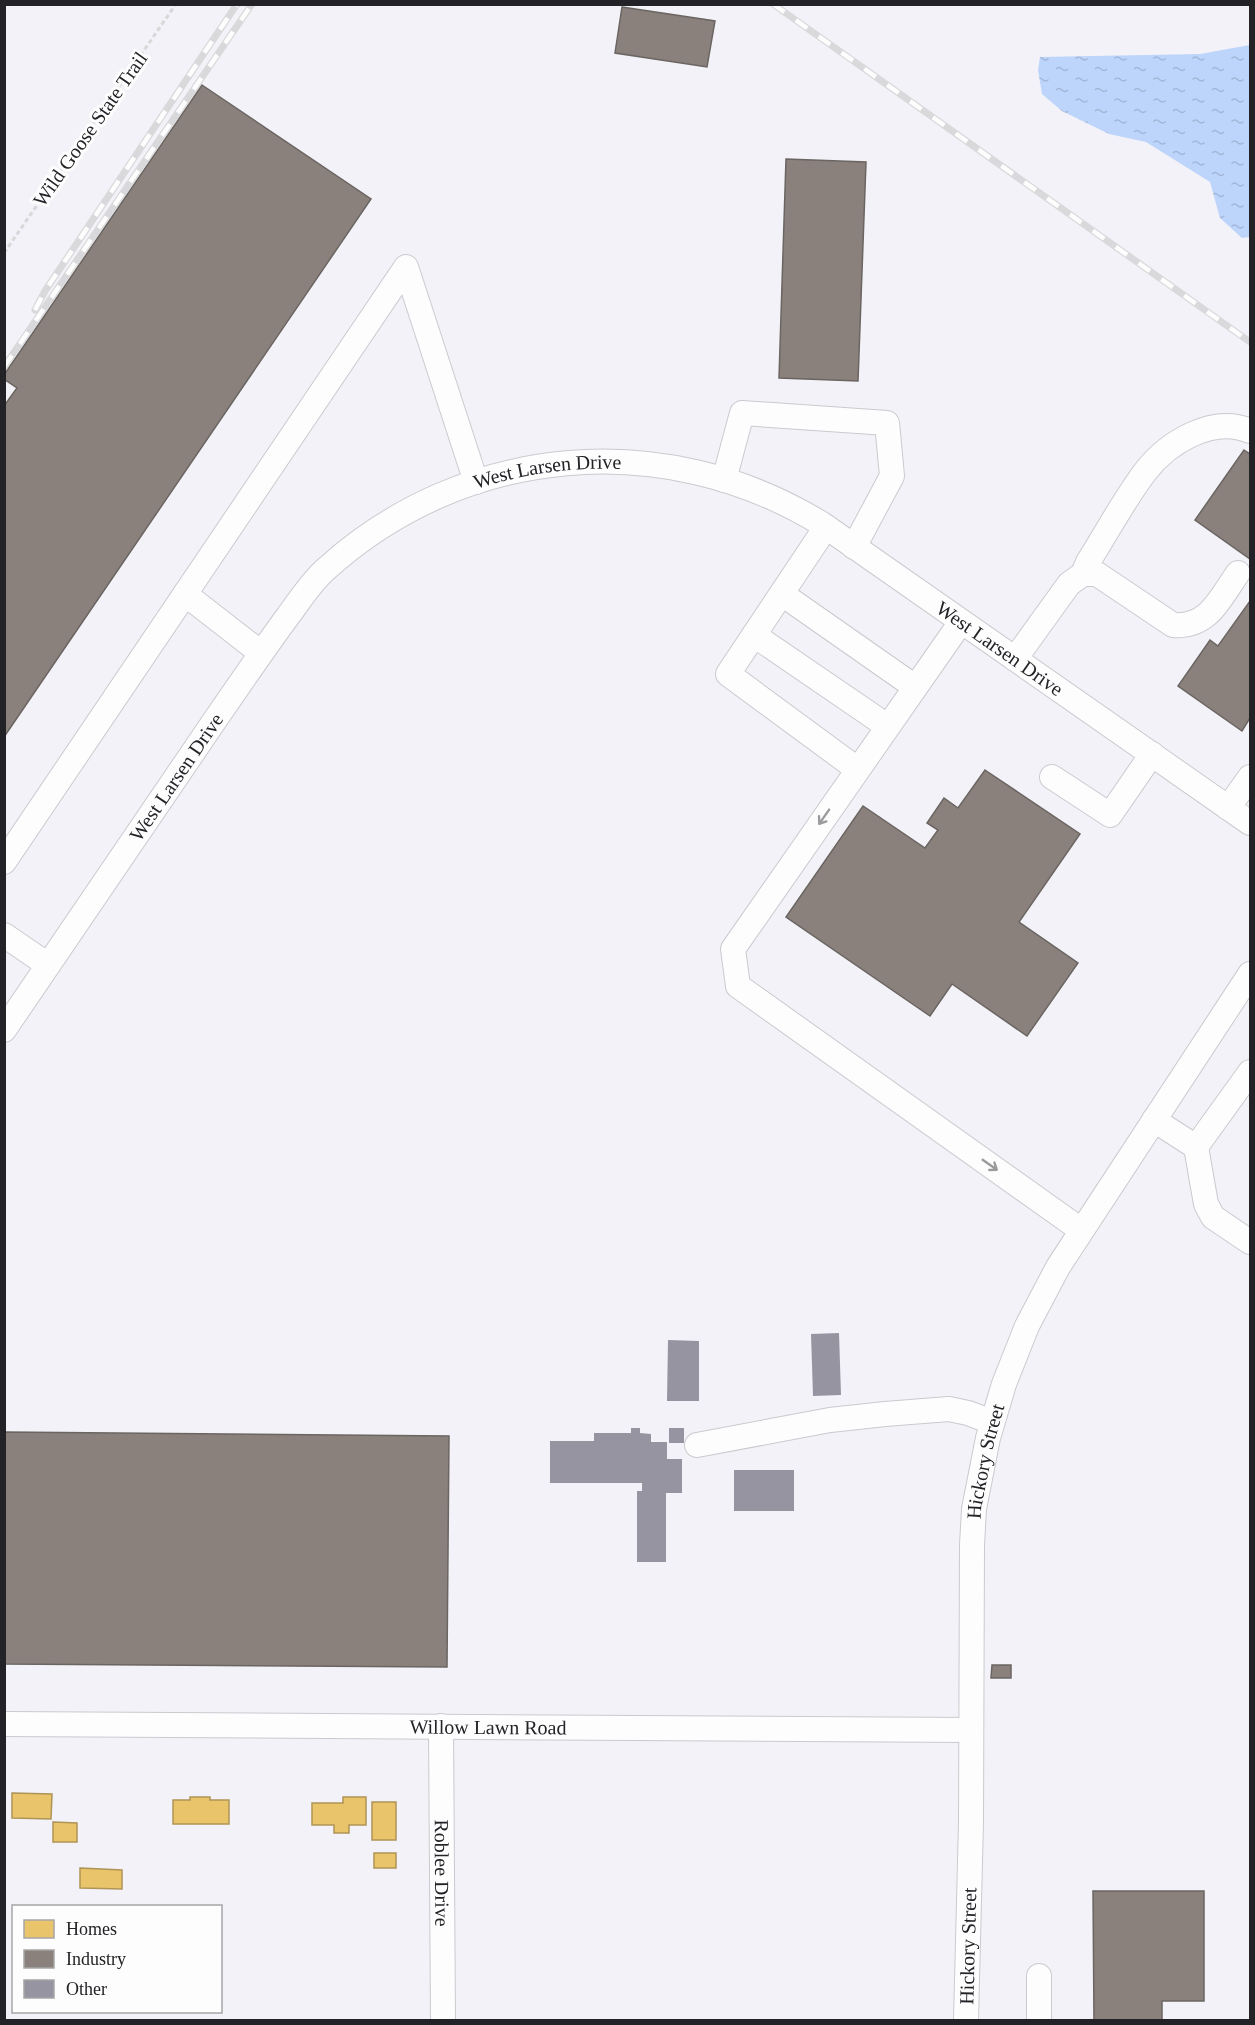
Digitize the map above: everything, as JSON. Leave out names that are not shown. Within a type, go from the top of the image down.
[{"type":"street","points":[[4,861],[405,267],[476,482]]},
{"type":"street","points":[[724,480],[742,413],[887,423],[892,476],[854,547]]},
{"type":"street","points":[[1016,659],[1069,584],[1083,574],[1088,562],[1146,470],[1180,440],[1199,431],[1220,426],[1244,428],[1251,431]]},
{"type":"street","name":"West Larsen Drive","points":[[4,1030],[261,653],[317,578],[345,552],[374,531],[419,505],[476,482],[546,465],[602,461],[659,465],[724,480],[782,502],[826,527],[1251,824]]},
{"type":"street","points":[[826,527],[728,674],[857,768]]},
{"type":"street","points":[[1083,574],[1097,574],[1173,625],[1185,626],[1209,614],[1238,573]]},
{"type":"street","points":[[185,594],[261,653]]},
{"type":"street","points":[[782,594],[915,687]]},
{"type":"street","points":[[962,622],[857,768],[733,949],[738,986],[1081,1230]]},
{"type":"street","points":[[754,635],[887,726]]},
{"type":"street","points":[[1052,777],[1110,815],[1152,754]]},
{"type":"street","points":[[1228,808],[1251,777]]},
{"type":"street","points":[[4,935],[48,965]]},
{"type":"street","name":"Hickory Street","points":[[966,2020],[972,1537],[978,1483],[992,1422],[1027,1326],[1047,1285],[1251,974]]},
{"type":"street","points":[[1251,1072],[1196,1148],[1206,1204],[1214,1217],[1251,1242]]},
{"type":"street","points":[[1154,1120],[1196,1148]]},
{"type":"street","points":[[697,1445],[830,1420],[896,1413],[949,1409],[992,1422]]},
{"type":"street","name":"Willow Lawn Road","points":[[4,1724],[971,1730]]},
{"type":"street","name":"Roblee Drive","points":[[441,1726],[443,2020]]},
{"type":"street","points":[[1039,1976],[1039,2020]]},
{"type":"path","name":"Wild Goose State Trail","points":[[4,253],[176,4]]},
{"type":"water","points":[[1250,45],[1250,237],[1242,238],[1220,218],[1210,182],[1146,142],[1109,134],[1062,111],[1042,94],[1038,70],[1040,57],[1200,54]]},
{"type":"building: Homes","points":[[12,1793],[52,1794],[51,1819],[12,1818]]},
{"type":"building: Homes","points":[[190,1797],[229,1800],[229,1824],[173,1824],[173,1800],[190,1800]]},
{"type":"building: Homes","points":[[343,1797],[366,1797],[366,1825],[349,1825],[349,1833],[334,1833],[334,1825],[312,1825],[312,1803],[343,1803]]},
{"type":"building: Homes","points":[[372,1802],[396,1802],[396,1840],[372,1840]]},
{"type":"building: Homes","points":[[53,1822],[77,1823],[77,1842],[53,1842]]},
{"type":"building: Homes","points":[[374,1853],[396,1853],[396,1868],[374,1868]]},
{"type":"building: Homes","points":[[80,1868],[122,1870],[122,1889],[80,1888]]},
{"type":"building: Industry","points":[[622,7],[715,21],[707,67],[615,53]]},
{"type":"building: Industry","points":[[202,85],[371,199],[4,737],[4,406],[17,388],[4,379],[4,375]]},
{"type":"building: Industry","points":[[786,159],[866,162],[858,381],[779,378]]},
{"type":"building: Industry","points":[[1244,450],[1250,454],[1250,559],[1195,520]]},
{"type":"building: Industry","points":[[1250,601],[1250,718],[1242,731],[1178,686],[1210,640],[1218,646]]},
{"type":"building: Industry","points":[[985,770],[1080,834],[1019,922],[1078,963],[1027,1036],[952,984],[930,1016],[786,917],[863,806],[925,848],[938,830],[927,823],[944,798],[958,808]]},
{"type":"building: Industry","points":[[4,1432],[449,1436],[447,1667],[4,1664]]},
{"type":"building: Industry","points":[[992,1665],[1011,1665],[1011,1678],[991,1678]]},
{"type":"building: Industry","points":[[1093,1891],[1204,1891],[1204,2001],[1162,2001],[1162,2020],[1094,2020]]},
{"type":"building: Other","points":[[839,1333],[841,1395],[813,1396],[811,1334]]},
{"type":"building: Other","points":[[668,1340],[699,1341],[699,1401],[667,1401]]},
{"type":"building: Other","points":[[631,1428],[640,1428],[640,1433],[651,1434],[651,1442],[667,1442],[667,1459],[682,1459],[682,1493],[666,1493],[666,1562],[637,1562],[637,1491],[642,1491],[642,1483],[550,1483],[550,1441],[594,1441],[594,1433],[631,1433]]},
{"type":"building: Other","points":[[669,1428],[684,1428],[684,1443],[669,1443]]},
{"type":"building: Other","points":[[734,1470],[794,1470],[794,1511],[734,1511]]},
{"type":"railway","points":[[35,310],[45,291],[237,4]]},
{"type":"railway","points":[[4,367],[252,4]]},
{"type":"railway","points":[[773,4],[1250,342]]}]
